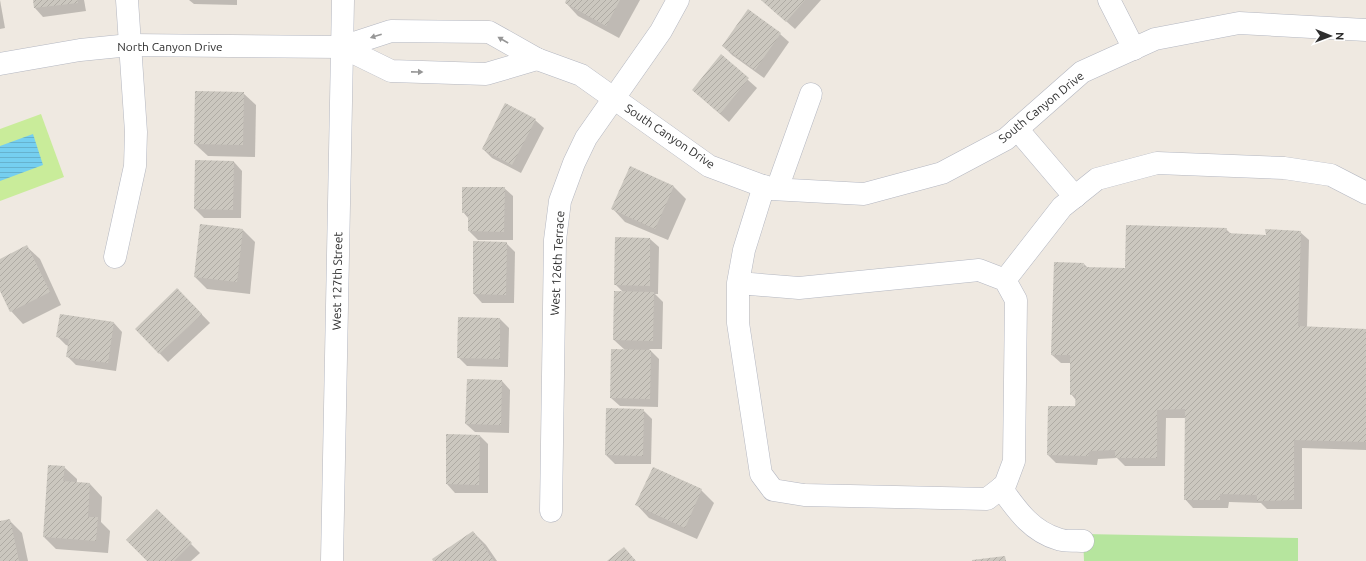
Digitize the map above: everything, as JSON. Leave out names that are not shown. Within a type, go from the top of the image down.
[{"type":"street","points":[[115,256],[135,166],[136,132],[127,0]]},
{"type":"street","name":"West 127th Street","points":[[332,561],[343,0]]},
{"type":"street","name":"West 126th Terrace","points":[[551,511],[555,240],[560,201],[574,163],[586,138],[661,31],[678,0]]},
{"type":"street","points":[[1109,0],[1134,49]]},
{"type":"street","name":"South Canyon Drive","points":[[342,47],[391,31],[489,32],[537,59],[581,75],[709,166],[771,188],[864,194],[942,173],[1006,139],[1082,72],[1155,39],[1239,23],[1366,30]]},
{"type":"street","name":"North Canyon Drive","points":[[0,64],[80,50],[130,45],[342,47]]},
{"type":"street","points":[[342,47],[391,71],[486,74],[537,59]]},
{"type":"street","points":[[738,283],[799,288],[979,270],[1005,280],[1016,300],[1014,461],[1005,485],[987,499],[804,495],[773,490],[761,474],[738,323],[738,283],[744,250],[811,94]]},
{"type":"street","points":[[1017,129],[1075,197]]},
{"type":"street","points":[[1005,280],[1062,207],[1097,178],[1157,163],[1284,168],[1331,174],[1366,193]]},
{"type":"street","points":[[1001,488],[1017,511],[1033,527],[1059,540],[1083,541]]},
{"type":"green space","points":[[41,114],[64,177],[0,201],[0,129]]},
{"type":"green space","points":[[1083,534],[1298,538],[1298,561],[1084,561]]},
{"type":"water","points":[[33,134],[43,165],[0,181],[0,146]]},
{"type":"building","points":[[33,0],[77,0],[78,3],[34,8]]},
{"type":"building","points":[[566,0],[620,0],[606,26],[565,3]]},
{"type":"building","points":[[761,0],[805,0],[786,22]]},
{"type":"building","points":[[748,9],[781,33],[755,70],[722,46]]},
{"type":"building","points":[[721,54],[749,78],[720,114],[692,90]]},
{"type":"building","points":[[195,91],[244,92],[243,145],[194,144]]},
{"type":"building","points":[[505,103],[536,119],[512,165],[482,149]]},
{"type":"building","points":[[195,160],[234,161],[233,210],[194,209]]},
{"type":"building","points":[[630,166],[674,186],[655,229],[611,209]]},
{"type":"building","points":[[462,187],[505,187],[504,232],[468,231],[468,213],[462,213]]},
{"type":"building","points":[[200,224],[243,229],[237,282],[194,277]]},
{"type":"building","points":[[1126,225],[1227,228],[1226,233],[1266,235],[1265,229],[1301,231],[1298,326],[1366,329],[1366,442],[1294,440],[1294,500],[1257,501],[1257,495],[1220,494],[1220,500],[1184,500],[1185,409],[1157,410],[1157,458],[1115,458],[1115,450],[1090,451],[1088,456],[1047,455],[1048,406],[1075,406],[1076,395],[1070,395],[1070,355],[1051,355],[1054,262],[1084,263],[1083,267],[1125,268]]},
{"type":"building","points":[[615,237],[650,238],[650,286],[614,285]]},
{"type":"building","points":[[473,241],[507,242],[506,295],[473,294]]},
{"type":"building","points":[[27,245],[50,292],[10,312],[0,291],[0,259]]},
{"type":"building","points":[[177,288],[202,314],[159,354],[135,329]]},
{"type":"building","points":[[614,291],[654,292],[653,341],[613,340]]},
{"type":"building","points":[[60,314],[114,322],[108,363],[66,357],[69,339],[56,337]]},
{"type":"building","points":[[458,317],[500,318],[500,359],[457,358]]},
{"type":"building","points":[[611,349],[651,350],[650,399],[610,398]]},
{"type":"building","points":[[467,379],[502,380],[501,425],[465,424]]},
{"type":"building","points":[[606,408],[644,409],[643,456],[605,455]]},
{"type":"building","points":[[446,434],[480,435],[479,485],[446,484]]},
{"type":"building","points":[[48,465],[65,466],[63,481],[90,483],[88,517],[98,517],[96,541],[43,537]]},
{"type":"building","points":[[653,467],[702,489],[685,528],[635,505]]},
{"type":"building","points":[[157,509],[192,543],[174,561],[147,561],[126,540]]},
{"type":"building","points":[[10,519],[19,561],[0,561],[0,521]]},
{"type":"building","points":[[473,531],[494,561],[433,561],[432,559]]},
{"type":"building","points":[[624,547],[636,561],[607,561]]},
{"type":"building","points":[[1005,556],[1006,561],[972,561],[972,560]]}]
